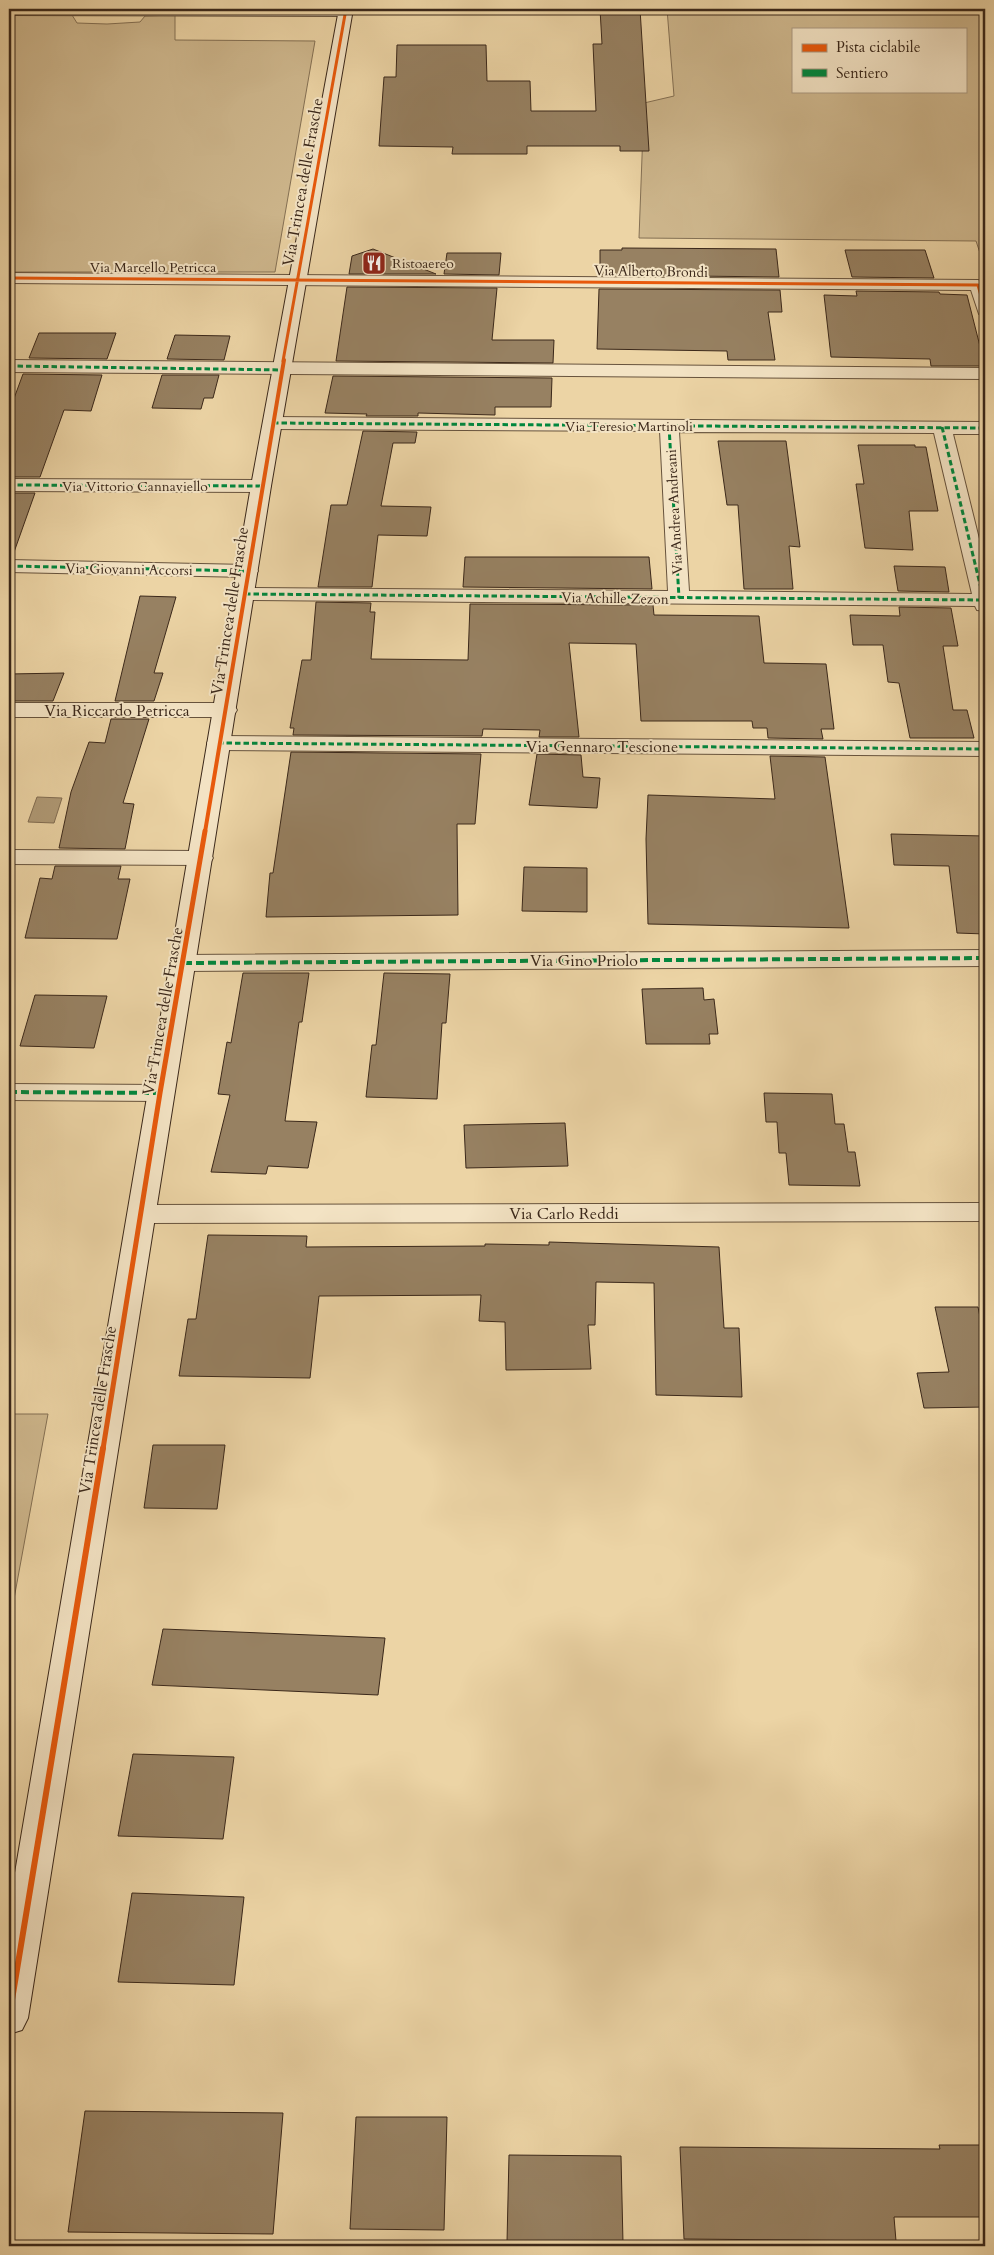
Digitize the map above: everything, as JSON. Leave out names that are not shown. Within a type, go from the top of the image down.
[{"type":"street","points":[[9,11],[346,10]]},
{"type":"street","name":"Via Trincea delle Frasche","points":[[9,2018],[142,1214],[160,1093],[184,963],[218,743],[226,710],[247,583],[261,486],[346,10]]},
{"type":"street","name":"Via Marcello Petricca","points":[[9,278],[297,279]]},
{"type":"street","name":"Via Alberto Brondi","points":[[297,279],[978,285],[985,310]]},
{"type":"street","points":[[9,366],[282,370],[985,374]]},
{"type":"street","name":"Via Teresio Martinoli","points":[[273,423],[985,428]]},
{"type":"street","name":"Via Andrea Andreani","points":[[669,426],[679,598]]},
{"type":"street","points":[[942,427],[985,602]]},
{"type":"street","name":"Via Vittorio Cannaviello","points":[[9,485],[261,486]]},
{"type":"street","name":"Via Giovanni Accorsi","points":[[9,566],[247,583]]},
{"type":"street","name":"Via Achille Zezon","points":[[247,583],[679,598],[985,602]]},
{"type":"street","name":"Via Riccardo Petricca","points":[[9,710],[226,710]]},
{"type":"street","name":"Via Gennaro Tescione","points":[[218,743],[985,749]]},
{"type":"street","points":[[9,857],[201,858]]},
{"type":"street","name":"Via Gino Priolo","points":[[184,963],[985,958]]},
{"type":"street","points":[[9,1092],[160,1093]]},
{"type":"street","name":"Via Carlo Reddi","points":[[142,1214],[985,1212]]},
{"type":"shaded area","points":[[667,9],[985,9],[985,268],[976,241],[639,238],[644,103],[674,96]]},
{"type":"shaded area","points":[[9,15],[72,15],[77,23],[107,24],[140,22],[145,16],[175,15],[175,40],[315,41],[275,272],[9,272]]},
{"type":"shaded area","points":[[37,797],[62,798],[54,823],[28,822]]},
{"type":"shaded area","points":[[9,1414],[48,1414],[9,1626]]},
{"type":"building","points":[[600,9],[640,9],[649,151],[620,151],[620,146],[527,146],[527,154],[452,154],[453,147],[379,146],[384,77],[396,77],[397,45],[486,45],[487,81],[530,81],[531,111],[596,111],[593,44],[602,44]]},
{"type":"building","points":[[622,248],[776,249],[779,277],[600,275],[600,250],[622,250]]},
{"type":"building","name":"Ristoaereo","points":[[373,249],[436,274],[349,274],[352,256]]},
{"type":"building","points":[[845,250],[925,250],[934,278],[852,277]]},
{"type":"building","points":[[447,253],[501,253],[499,275],[444,274]]},
{"type":"building","points":[[347,287],[497,288],[492,340],[554,340],[553,363],[336,361]]},
{"type":"building","points":[[599,289],[780,290],[782,312],[768,312],[775,360],[728,360],[727,351],[597,349]]},
{"type":"building","points":[[856,291],[939,292],[940,294],[967,295],[985,366],[931,366],[930,359],[831,357],[824,295],[857,296]]},
{"type":"building","points":[[39,333],[116,333],[107,359],[29,358]]},
{"type":"building","points":[[175,335],[230,336],[224,360],[167,359]]},
{"type":"building","points":[[23,374],[102,375],[91,411],[64,410],[40,477],[9,477],[9,412]]},
{"type":"building","points":[[162,375],[219,375],[213,398],[204,398],[201,409],[152,408]]},
{"type":"building","points":[[333,376],[552,378],[551,407],[495,407],[495,415],[418,413],[418,416],[366,416],[367,414],[325,413]]},
{"type":"building","points":[[363,431],[417,432],[415,443],[393,443],[381,506],[431,507],[427,536],[378,535],[372,587],[318,587],[331,505],[347,505]]},
{"type":"building","points":[[718,441],[786,441],[800,547],[789,546],[793,589],[744,589],[738,505],[727,505]]},
{"type":"building","points":[[858,445],[915,445],[915,447],[926,447],[938,511],[909,511],[913,550],[865,548],[856,484],[864,484]]},
{"type":"building","points":[[9,493],[35,493],[13,555],[9,554]]},
{"type":"building","points":[[465,557],[649,557],[652,589],[463,587]]},
{"type":"building","points":[[894,566],[945,567],[949,592],[898,591]]},
{"type":"building","points":[[140,596],[176,597],[154,673],[163,673],[154,701],[115,701]]},
{"type":"building","points":[[316,602],[371,603],[370,612],[375,612],[371,659],[468,660],[470,604],[653,605],[654,615],[759,616],[764,663],[826,664],[834,729],[821,729],[823,739],[768,738],[767,728],[753,728],[752,721],[641,721],[636,644],[569,643],[579,737],[539,737],[540,730],[483,729],[482,736],[293,735],[294,728],[290,728],[302,660],[311,660]]},
{"type":"building","points":[[899,607],[951,608],[958,646],[943,646],[953,710],[967,710],[974,738],[910,738],[899,683],[888,682],[883,645],[853,645],[850,615],[900,616]]},
{"type":"building","points":[[64,673],[53,701],[9,701],[9,674]]},
{"type":"building","points":[[111,719],[149,719],[123,803],[134,804],[125,849],[59,848],[71,792],[89,742],[105,743]]},
{"type":"building","points":[[291,752],[481,754],[475,824],[457,824],[458,915],[266,917],[270,873],[273,873]]},
{"type":"building","points":[[537,754],[581,755],[583,777],[600,778],[597,808],[529,805]]},
{"type":"building","points":[[770,756],[825,757],[849,928],[648,924],[646,839],[648,795],[775,799]]},
{"type":"building","points":[[891,834],[985,836],[985,934],[957,933],[949,866],[894,865]]},
{"type":"building","points":[[55,866],[121,866],[118,879],[130,879],[117,939],[25,938],[40,878],[52,879]]},
{"type":"building","points":[[524,867],[587,868],[587,912],[522,911]]},
{"type":"building","points":[[243,973],[309,973],[302,1022],[299,1022],[285,1121],[317,1122],[308,1168],[268,1166],[266,1174],[211,1172],[230,1095],[218,1094],[227,1042],[231,1043]]},
{"type":"building","points":[[384,973],[450,974],[446,1023],[442,1023],[437,1099],[366,1097],[372,1045],[376,1045]]},
{"type":"building","points":[[703,988],[704,1000],[714,999],[718,1034],[709,1034],[710,1044],[646,1044],[642,989]]},
{"type":"building","points":[[35,995],[107,996],[94,1048],[20,1046]]},
{"type":"building","points":[[764,1093],[832,1094],[835,1124],[844,1124],[848,1152],[855,1152],[860,1186],[789,1185],[786,1153],[779,1153],[777,1122],[766,1122]]},
{"type":"building","points":[[565,1123],[568,1166],[466,1168],[464,1125]]},
{"type":"building","points":[[208,1235],[307,1236],[306,1247],[485,1246],[485,1244],[549,1245],[549,1242],[719,1247],[724,1328],[739,1328],[742,1397],[656,1395],[654,1283],[596,1282],[595,1325],[588,1325],[591,1369],[506,1370],[505,1322],[479,1321],[481,1295],[319,1296],[310,1378],[179,1376],[188,1319],[196,1319]]},
{"type":"building","points":[[935,1307],[978,1307],[985,1342],[985,1407],[924,1408],[917,1373],[949,1372]]},
{"type":"building","points":[[153,1445],[225,1445],[217,1509],[144,1508]]},
{"type":"building","points":[[163,1629],[385,1638],[378,1695],[152,1685]]},
{"type":"building","points":[[133,1754],[234,1757],[223,1839],[118,1836]]},
{"type":"building","points":[[132,1893],[244,1897],[234,1985],[118,1982]]},
{"type":"building","points":[[85,2111],[283,2113],[273,2234],[68,2232]]},
{"type":"building","points":[[356,2117],[447,2117],[444,2230],[350,2229]]},
{"type":"building","points":[[939,2145],[985,2145],[985,2217],[894,2217],[896,2241],[684,2239],[680,2147],[940,2149]]},
{"type":"building","points":[[509,2155],[621,2156],[623,2243],[507,2242]]},
{"type":"marked path","points":[[9,366],[282,370]]},
{"type":"marked path","points":[[273,423],[985,428]]},
{"type":"marked path","points":[[669,426],[679,598]]},
{"type":"marked path","points":[[942,427],[985,605]]},
{"type":"marked path","points":[[9,485],[261,486]]},
{"type":"marked path","points":[[9,566],[248,571]]},
{"type":"marked path","points":[[245,594],[985,600]]},
{"type":"marked path","points":[[218,743],[985,749]]},
{"type":"marked path","points":[[184,963],[985,958]]},
{"type":"marked path","points":[[9,1092],[160,1093]]},
{"type":"cycle path","points":[[9,2018],[261,486],[346,9]]},
{"type":"cycle path","points":[[9,278],[978,285],[985,310]]},
{"type":"place","name":"Ristoaereo","points":[[374,263]]}]
